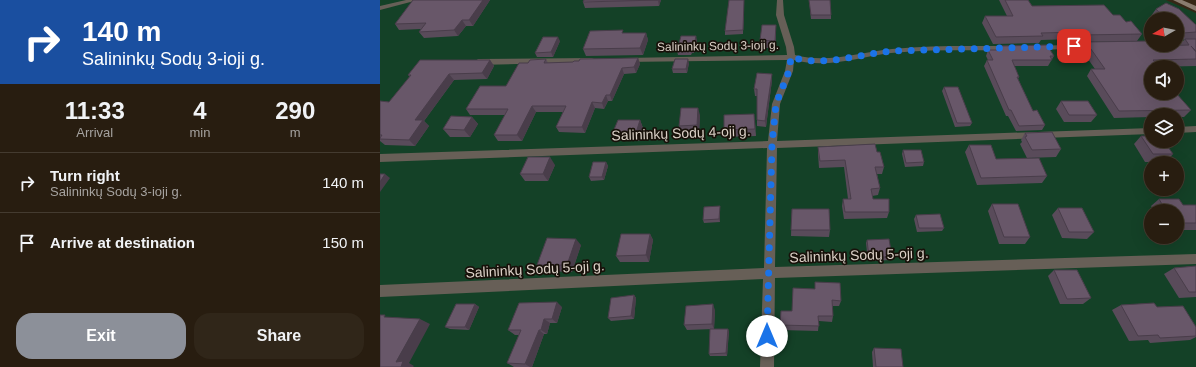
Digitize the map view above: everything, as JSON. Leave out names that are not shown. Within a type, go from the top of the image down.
[{"type":"main road","points":[[1176,0],[1196,8]]},
{"type":"street","points":[[380,8],[415,0]]},
{"type":"street","points":[[767,367],[772,144],[776,104],[789,71],[791,57],[790,47],[780,15],[780,0]]},
{"type":"street","points":[[1184,43],[1196,42]]},
{"type":"street","name":"Salininkų Sodų 3-ioji g.","points":[[618,60],[791,57],[801,60],[822,61],[892,51],[1105,45]]},
{"type":"street","points":[[477,62],[603,60]]},
{"type":"street","points":[[1184,130],[1196,129]]},
{"type":"street","name":"Salininkų Sodų 4-oji g.","points":[[380,158],[1144,131]]},
{"type":"street","name":"Salininkų Sodų 5-oji g.","points":[[380,292],[768,273],[1196,259]]},
{"type":"green space","points":[[380,0],[1166,0],[1196,13],[1196,367],[380,367]]},
{"type":"building","points":[[413,0],[483,0],[469,20],[462,20],[454,30],[419,32],[426,23],[395,24]]},
{"type":"building","points":[[584,0],[658,0],[583,2]]},
{"type":"building","points":[[729,0],[744,0],[743,30],[725,31]]},
{"type":"building","points":[[809,0],[830,0],[831,15],[811,15]]},
{"type":"building","points":[[1005,0],[1028,0],[1032,6],[1104,5],[1113,15],[1120,15],[1126,22],[1131,21],[1142,34],[1080,35],[1078,32],[1041,33],[1043,36],[996,37],[985,16],[1013,16]]},
{"type":"building","points":[[1166,3],[1182,12],[1159,12],[1156,9]]},
{"type":"building","points":[[1184,14],[1196,25],[1196,32],[1184,33]]},
{"type":"building","points":[[762,25],[776,25],[775,41],[760,40]]},
{"type":"building","points":[[623,30],[622,33],[646,33],[640,48],[583,49],[590,31]]},
{"type":"building","points":[[681,36],[696,36],[693,49],[690,51],[677,51]]},
{"type":"building","points":[[543,37],[558,37],[551,52],[535,53]]},
{"type":"building","points":[[1185,39],[1196,39],[1196,51],[1191,46],[1196,52],[1196,59],[1144,60],[1144,100],[1182,100],[1191,110],[1184,110],[1184,108],[1144,108],[1144,111],[1119,111],[1091,69],[1105,69],[1086,42],[1144,41],[1144,52],[1184,52],[1184,45],[1189,45]]},
{"type":"building","points":[[1047,45],[1054,56],[1050,56],[1052,60],[1012,60],[1019,77],[1017,77],[1033,111],[1037,110],[1045,125],[1019,126],[1011,110],[1009,110],[987,60],[993,60],[988,50],[1001,50],[999,46]]},
{"type":"building","points":[[638,58],[634,67],[622,68],[610,95],[606,95],[602,103],[592,102],[582,127],[556,127],[566,106],[532,106],[517,135],[494,135],[508,109],[466,109],[480,86],[506,86],[519,63],[528,63],[530,60],[546,59],[544,63],[573,62],[579,61],[580,59]]},
{"type":"building","points":[[675,59],[688,59],[686,69],[672,69]]},
{"type":"building","points":[[420,60],[490,60],[482,73],[449,74],[415,120],[423,120],[409,140],[380,139],[382,135],[380,135],[380,101],[389,102],[411,75],[408,75]]},
{"type":"building","points":[[757,73],[772,74],[765,121],[757,120],[757,89],[754,89]]},
{"type":"building","points":[[944,87],[958,87],[972,123],[957,123]]},
{"type":"building","points":[[1061,101],[1088,101],[1097,115],[1069,115]]},
{"type":"building","points":[[681,108],[698,108],[697,125],[679,126]]},
{"type":"building","points":[[754,114],[755,129],[724,130],[724,115]]},
{"type":"building","points":[[451,116],[472,117],[464,130],[443,129]]},
{"type":"building","points":[[618,120],[640,120],[636,133],[613,132]]},
{"type":"building","points":[[1052,132],[1061,149],[1032,150],[1025,137],[1027,136],[1025,133]]},
{"type":"building","points":[[875,144],[877,152],[880,152],[884,167],[875,167],[880,188],[871,189],[873,199],[889,199],[889,212],[845,212],[843,199],[851,199],[845,160],[820,161],[818,147]]},
{"type":"building","points":[[969,145],[991,145],[996,159],[1039,158],[1047,176],[981,178]]},
{"type":"building","points":[[1149,148],[1169,148],[1173,154],[1153,154]]},
{"type":"building","points":[[903,150],[921,150],[924,162],[906,163]]},
{"type":"building","points":[[528,157],[550,157],[543,174],[520,174]]},
{"type":"building","points":[[593,162],[606,162],[602,177],[589,177]]},
{"type":"building","points":[[380,174],[385,174],[380,182]]},
{"type":"building","points":[[1159,199],[1179,199],[1182,204],[1162,204]]},
{"type":"building","points":[[992,204],[1018,204],[1030,237],[1004,237]]},
{"type":"building","points":[[1184,205],[1196,205],[1196,223],[1184,223]]},
{"type":"building","points":[[720,206],[719,219],[703,220],[704,207]]},
{"type":"building","points":[[1058,208],[1082,208],[1094,232],[1069,232]]},
{"type":"building","points":[[792,209],[829,209],[830,230],[791,230]]},
{"type":"building","points":[[940,214],[944,228],[919,228],[916,215]]},
{"type":"building","points":[[621,234],[650,234],[646,255],[616,256]]},
{"type":"building","points":[[547,238],[576,239],[567,265],[537,265]]},
{"type":"building","points":[[889,239],[892,257],[869,257],[867,240]]},
{"type":"building","points":[[1196,266],[1196,292],[1189,292],[1174,268]]},
{"type":"building","points":[[1054,270],[1077,270],[1091,298],[1067,299]]},
{"type":"building","points":[[815,282],[840,283],[841,301],[832,300],[833,316],[818,316],[819,326],[780,325],[781,311],[792,311],[793,288],[815,289]]},
{"type":"building","points":[[634,295],[631,316],[608,318],[611,298]]},
{"type":"building","points":[[557,302],[552,319],[544,319],[541,330],[539,330],[525,364],[507,363],[521,330],[508,330],[519,303]]},
{"type":"building","points":[[1154,303],[1157,307],[1183,306],[1196,327],[1196,336],[1160,338],[1158,335],[1138,336],[1121,305]]},
{"type":"building","points":[[456,304],[475,304],[465,327],[445,327]]},
{"type":"building","points":[[713,304],[712,324],[684,325],[686,306]]},
{"type":"building","points":[[380,315],[385,315],[384,317],[420,319],[396,362],[403,361],[401,367],[380,367]]},
{"type":"building","points":[[710,329],[728,329],[726,353],[709,354]]},
{"type":"building","points":[[874,348],[901,349],[903,367],[876,367]]},
{"type":"route","points":[[767,336],[772,144],[776,104],[789,71],[791,57],[801,60],[822,61],[892,51],[1074,46]]}]
